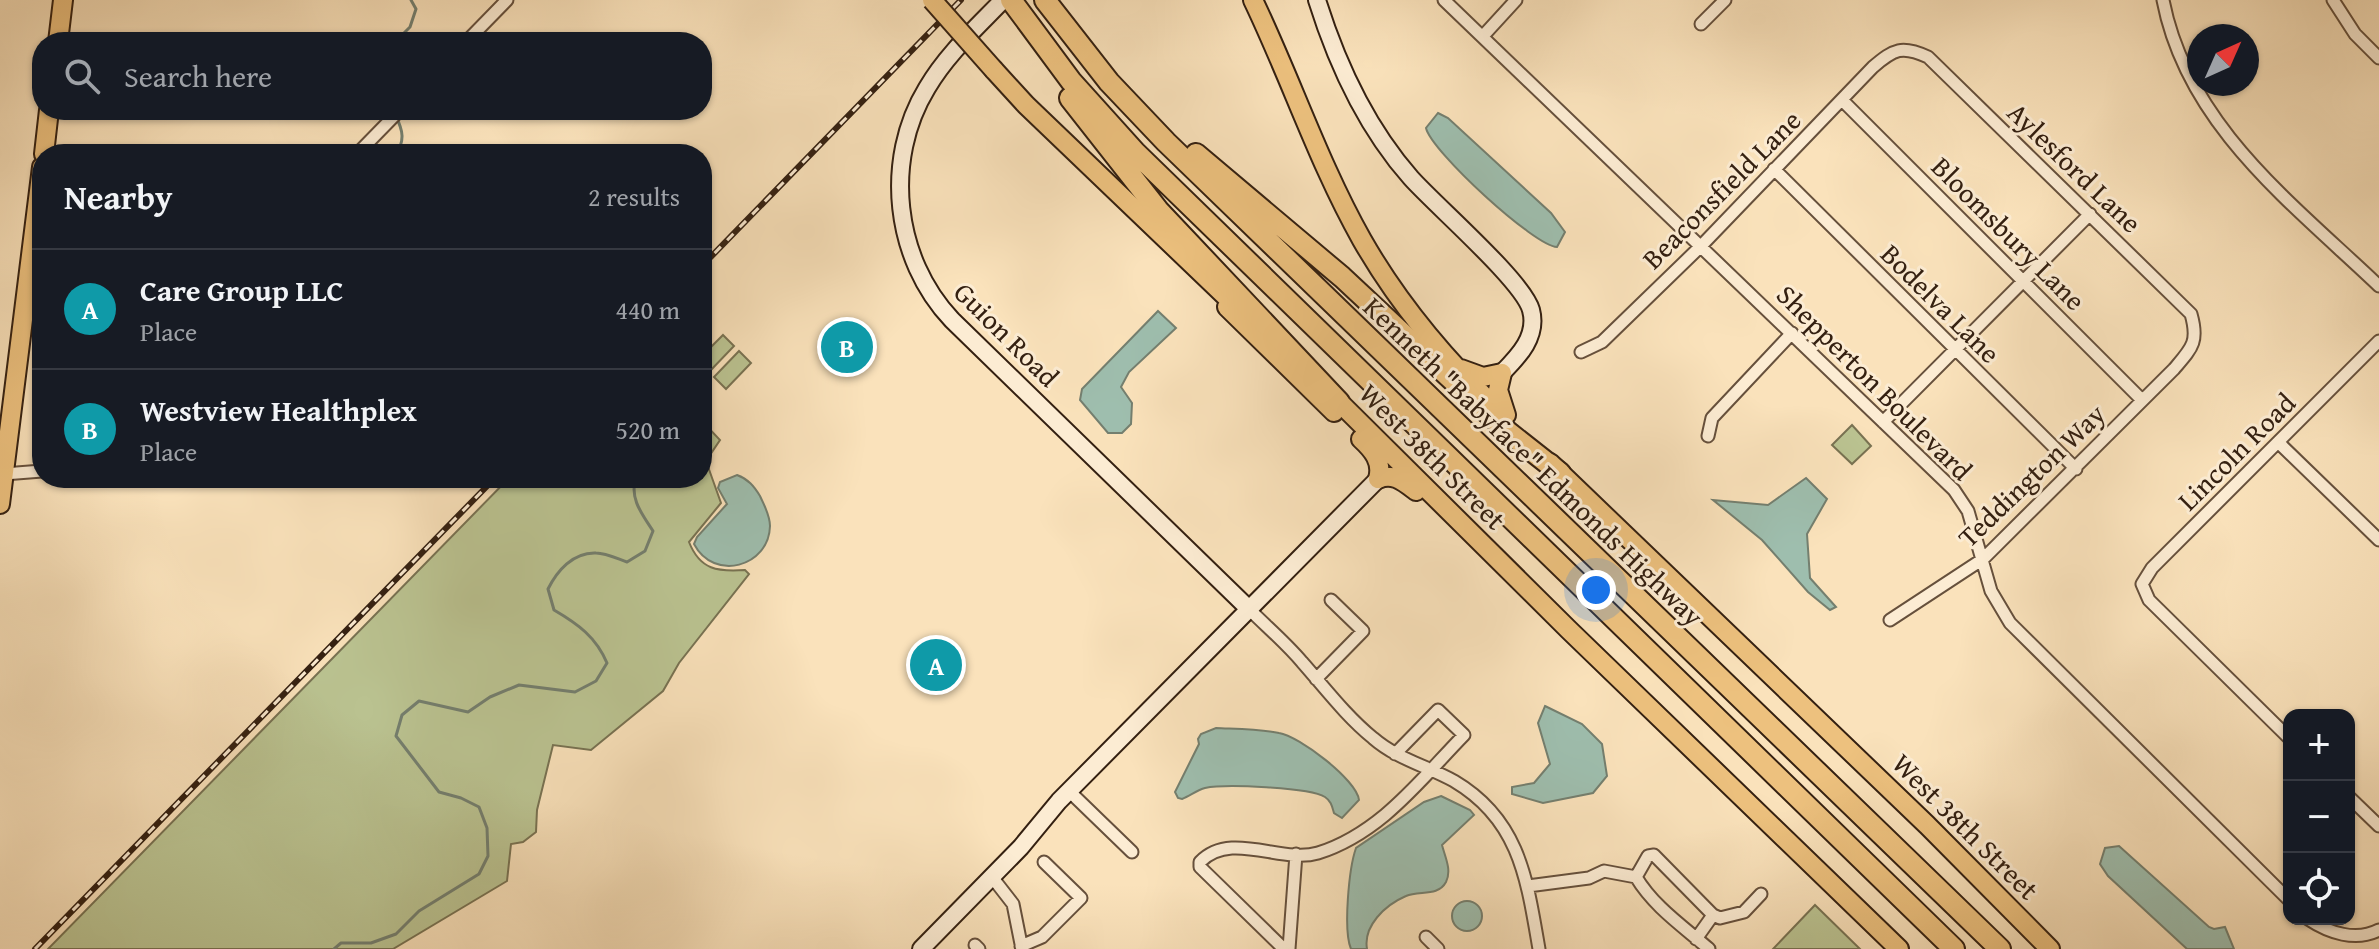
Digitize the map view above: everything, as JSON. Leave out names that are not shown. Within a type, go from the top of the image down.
[{"type":"highway","name":"Kenneth \"Babyface\" Edmonds Highway","points":[[1011,0],[1032,32],[1083,95],[1135,152],[1954,949]]},
{"type":"highway","name":"Kenneth \"Babyface\" Edmonds Highway","points":[[1049,6],[1109,82],[1226,201],[2000,949]]},
{"type":"highway","points":[[1032,32],[1062,88],[1152,203],[1339,402]]},
{"type":"highway","points":[[1109,82],[1342,277],[1508,432],[1560,473]]},
{"type":"main road","points":[[59,32],[63,0]]},
{"type":"main road","name":"West 38th Street","points":[[932,0],[1026,105],[1339,402],[1899,949]]},
{"type":"main road","name":"West 38th Street","points":[[1253,0],[1354,226],[1403,303],[1455,366],[1560,473],[1882,782],[2050,949]]},
{"type":"main road","points":[[45,144],[48,120]]},
{"type":"main road","points":[[0,504],[32,244]]},
{"type":"main road","points":[[1188,260],[1228,309],[1370,447],[1379,463],[1378,479],[1390,477],[1406,483],[1466,529]]},
{"type":"main road","points":[[1455,366],[1480,377],[1502,373],[1498,390],[1507,418]]},
{"type":"street","points":[[476,32],[507,0]]},
{"type":"street","name":"Guion Road","points":[[1003,0],[943,64],[925,90],[912,119],[901,163],[900,200],[905,232],[915,262],[931,295],[957,325],[1250,610]]},
{"type":"street","points":[[1317,0],[1342,69],[1383,141],[1429,199],[1516,285],[1528,302],[1532,316],[1530,337],[1520,354],[1502,373]]},
{"type":"street","name":"Shepperton Boulevard","points":[[1444,0],[1954,490],[1968,511],[1991,591],[2010,623],[2283,894]]},
{"type":"street","points":[[1483,36],[1516,0]]},
{"type":"street","points":[[1701,24],[1725,0]]},
{"type":"street","points":[[2163,0],[2182,63],[2219,127],[2258,170],[2379,286]]},
{"type":"street","points":[[2333,0],[2355,34],[2379,58]]},
{"type":"street","name":"Aylesford Lane","points":[[1891,52],[1911,49],[1928,57],[2090,214],[2191,314],[2196,330],[2192,348]]},
{"type":"street","name":"Beaconsfield Lane","points":[[1581,352],[1602,342],[1891,52]]},
{"type":"street","name":"Bloomsbury Lane","points":[[1842,100],[2142,400]]},
{"type":"street","points":[[367,144],[390,120]]},
{"type":"street","name":"Bodelva Lane","points":[[1774,169],[2076,469]]},
{"type":"street","points":[[1883,422],[2090,214]]},
{"type":"street","points":[[1708,436],[1712,418],[1792,333]]},
{"type":"street","name":"Lincoln Road","points":[[2283,732],[2149,600],[2142,584],[2152,568],[2379,341]]},
{"type":"street","name":"Teddington Way","points":[[1890,620],[1983,559],[2076,469],[2192,348]]},
{"type":"street","points":[[2279,443],[2379,540]]},
{"type":"street","points":[[2,473],[32,472]]},
{"type":"street","points":[[921,949],[992,877],[1069,791],[1378,479]]},
{"type":"street","points":[[1316,679],[1363,631],[1331,600]]},
{"type":"street","points":[[1250,610],[1357,725],[1395,754],[1465,788],[1500,822],[1520,857],[1539,949]]},
{"type":"street","points":[[1286,949],[1199,864],[1209,854],[1227,848],[1316,853],[1362,832],[1393,809],[1464,735],[1438,710],[1395,754]]},
{"type":"street","points":[[1069,791],[1132,852]]},
{"type":"street","points":[[2355,803],[2379,826]]},
{"type":"street","points":[[1286,949],[1296,854]]},
{"type":"street","points":[[1639,873],[1648,856],[1654,855],[1713,915],[1723,918],[1744,912],[1761,894]]},
{"type":"street","points":[[992,877],[1014,908],[1022,948],[1042,937],[1081,898],[1044,862]]},
{"type":"street","points":[[1528,886],[1589,878],[1604,871],[1639,873]]},
{"type":"street","points":[[1639,873],[1650,896],[1682,929],[1709,949]]},
{"type":"street","points":[[1696,939],[1713,915]]},
{"type":"street","points":[[2320,925],[2335,933],[2368,935],[2379,930]]},
{"type":"street","points":[[1426,937],[1438,949]]},
{"type":"green space","points":[[723,335],[734,346],[712,369],[712,346]]},
{"type":"green space","points":[[739,351],[751,363],[726,389],[714,377]]},
{"type":"green space","points":[[1852,425],[1871,446],[1852,464],[1832,445]]},
{"type":"green space","points":[[712,432],[720,440],[712,452]]},
{"type":"green space","points":[[712,478],[721,503],[689,542],[704,564],[718,569],[745,570],[749,574],[679,663],[663,691],[591,750],[553,745],[537,810],[536,832],[523,842],[511,844],[507,881],[393,949],[48,949],[499,488],[712,488]]},
{"type":"green space","points":[[1815,905],[1860,949],[1773,949]]},
{"type":"shaded area","points":[[1438,113],[1448,118],[1551,213],[1565,232],[1557,247],[1545,243],[1507,215],[1445,156],[1426,128]]},
{"type":"shaded area","points":[[1158,311],[1176,328],[1129,372],[1121,387],[1132,403],[1131,424],[1122,433],[1108,433],[1080,400],[1082,389]]},
{"type":"shaded area","points":[[737,475],[758,492],[770,526],[761,551],[751,560],[727,566],[703,556],[694,544],[727,504],[718,488],[720,482]]},
{"type":"shaded area","points":[[1806,478],[1827,499],[1807,534],[1810,578],[1836,607],[1830,610],[1808,592],[1762,540],[1713,500],[1768,505]]},
{"type":"shaded area","points":[[1545,706],[1582,724],[1602,744],[1607,776],[1593,793],[1543,803],[1512,794],[1512,787],[1534,783],[1550,764],[1538,723]]},
{"type":"shaded area","points":[[1216,728],[1279,733],[1300,742],[1338,771],[1359,800],[1342,818],[1334,813],[1325,797],[1285,789],[1215,787],[1178,798],[1175,792],[1199,744],[1198,739],[1201,734]]},
{"type":"shaded area","points":[[1441,796],[1474,815],[1442,845],[1448,868],[1446,882],[1438,890],[1411,894],[1390,905],[1372,924],[1367,949],[1351,949],[1347,928],[1348,899],[1356,848],[1424,802]]},
{"type":"shaded area","points":[[2119,846],[2209,927],[2225,927],[2234,949],[2187,949],[2108,876],[2100,864],[2105,848]]},
{"type":"shaded area","points":[[1467,901],[1473,902],[1481,910],[1481,922],[1473,930],[1467,931],[1461,930],[1453,922],[1452,916],[1453,910],[1461,902]]},
{"type":"waterway","points":[[405,32],[416,9],[411,0]]},
{"type":"waterway","points":[[397,120],[401,144]]},
{"type":"waterway","points":[[334,949],[341,943],[371,943],[396,934],[419,911],[479,874],[488,856],[487,828],[479,807],[439,792],[396,736],[402,715],[419,701],[468,712],[490,697],[519,685],[575,692],[596,681],[607,663],[603,654],[585,632],[554,610],[548,589],[561,569],[580,556],[600,553],[627,562],[645,551],[653,531],[635,499],[634,488]]},
{"type":"railway","points":[[712,256],[961,0]]},
{"type":"railway","points":[[35,949],[485,488]]},
{"type":"place","name":"Westview Healthplex","points":[[847,347]]},
{"type":"place","name":"Care Group LLC","points":[[936,665]]}]
